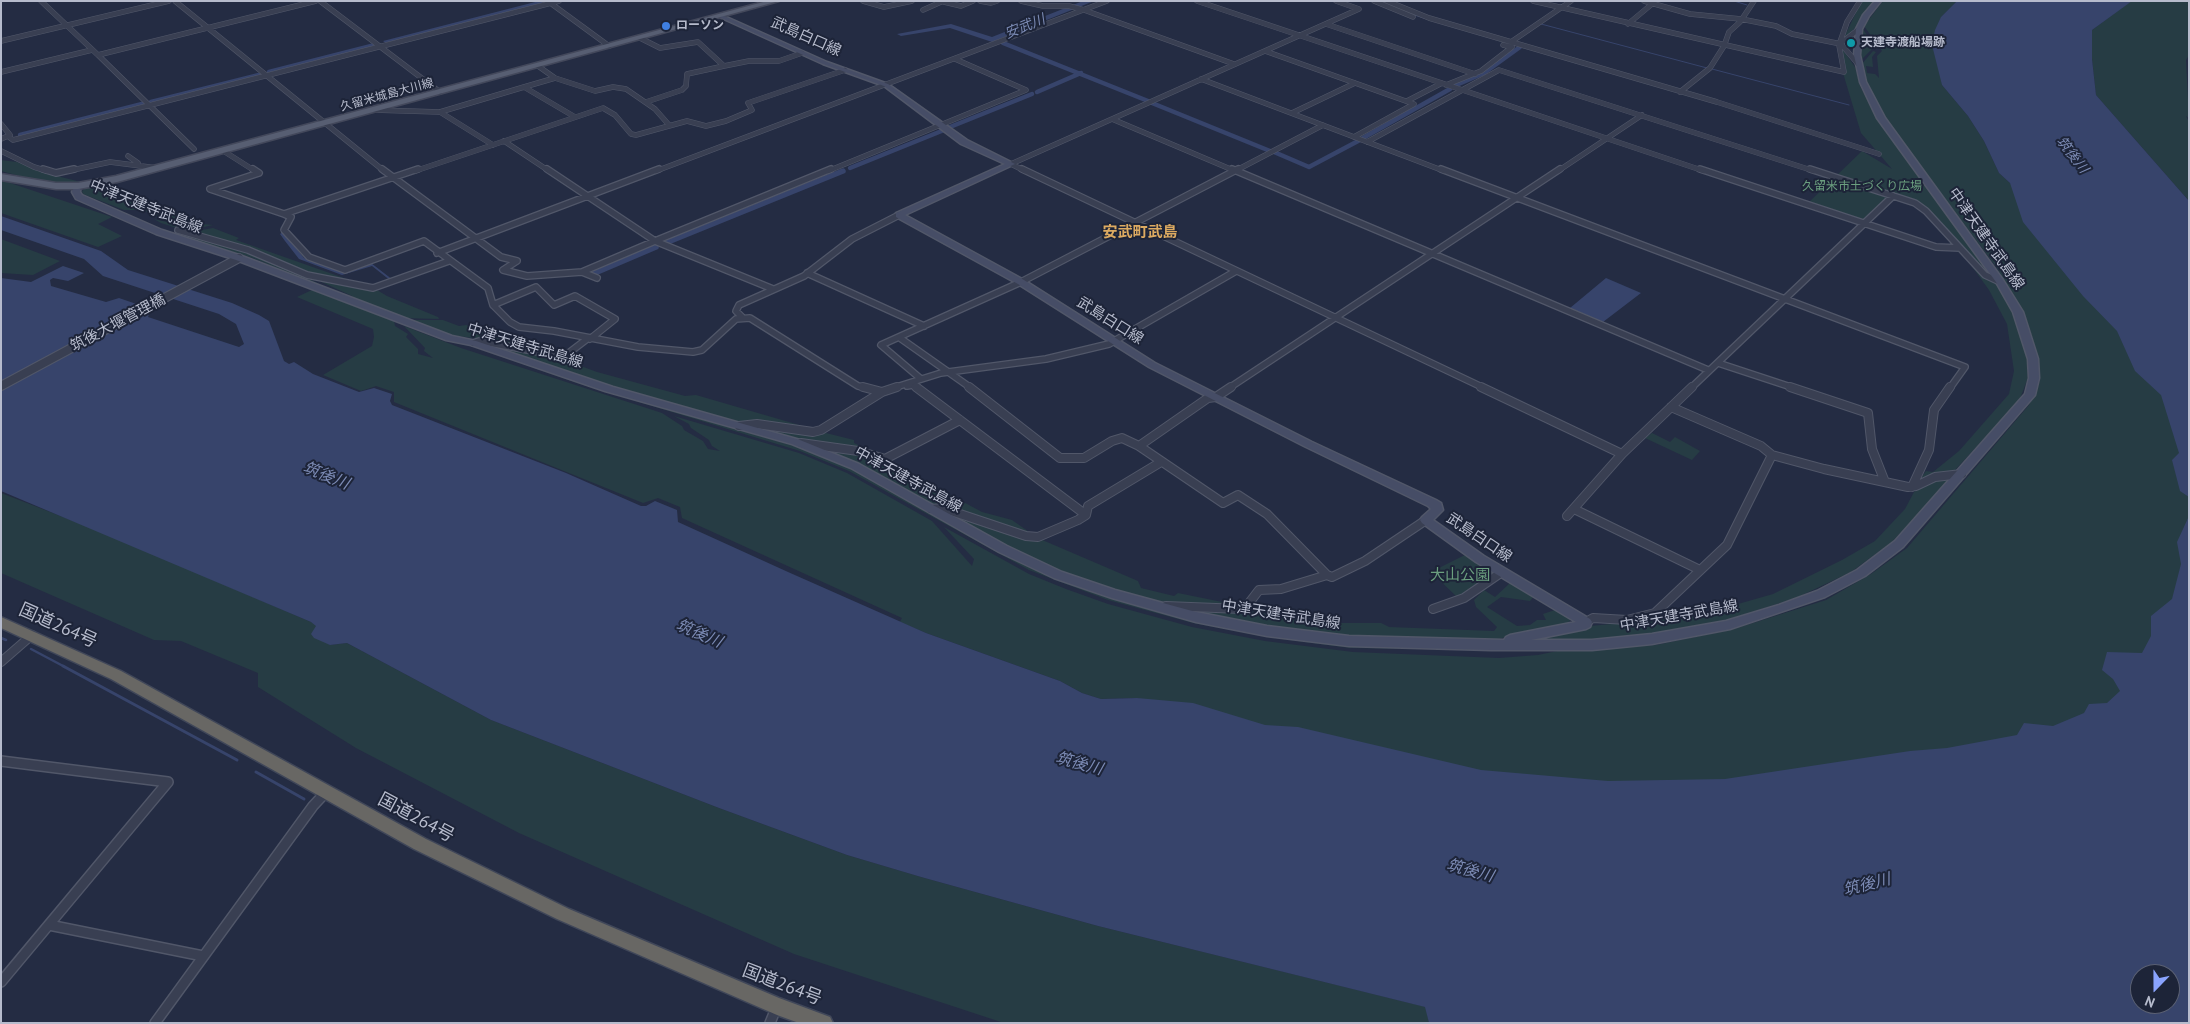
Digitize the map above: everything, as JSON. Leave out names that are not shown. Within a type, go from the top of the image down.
[{"type":"highway","name":"国道264号","points":[[1,622],[116,674],[420,844],[563,914],[777,1006],[824,1023]]},
{"type":"main road","name":"久留米城島大川線","points":[[1,177],[56,186],[78,186],[157,168],[776,1]]},
{"type":"main road","name":"中津天建寺武島線","points":[[78,186],[76,192],[79,196],[159,232],[237,259],[448,338],[473,343],[609,389],[796,442],[855,466],[1004,549],[1058,575],[1112,594],[1158,607],[1268,631],[1349,641],[1491,645],[1592,645],[1652,639],[1726,626],[1784,608],[1821,594],[1861,572],[1899,544],[2030,395],[2034,378],[2033,360],[2018,312],[2000,282],[1881,118],[1863,82],[1858,64],[1856,45],[1859,29],[1866,15],[1878,1]]},
{"type":"main road","name":"武島白口線","points":[[720,16],[802,53],[886,85],[964,142],[1011,164]]},
{"type":"main road","points":[[899,215],[1011,164]]},
{"type":"main road","name":"武島白口線","points":[[899,215],[1021,282],[1152,365],[1308,444],[1432,503],[1437,506],[1437,510],[1426,520],[1502,572],[1586,622]]},
{"type":"main road","points":[[1491,645],[1586,624],[1586,622]]},
{"type":"street","points":[[41,1],[148,106],[194,148]]},
{"type":"street","points":[[1,41],[169,1]]},
{"type":"street","points":[[175,1],[393,178],[501,257],[517,261],[503,270],[527,276],[561,276],[582,272],[1026,90],[954,59]]},
{"type":"street","points":[[98,55],[318,1],[382,46],[440,92]]},
{"type":"street","points":[[1,124],[13,140],[560,1]]},
{"type":"street","points":[[863,1],[884,7],[912,1]]},
{"type":"street","points":[[923,10],[940,1],[961,6],[973,1]]},
{"type":"street","points":[[980,1],[991,3],[997,1]]},
{"type":"street","points":[[1021,1],[1043,6],[1069,6],[1234,64]]},
{"type":"street","points":[[438,253],[1107,1]]},
{"type":"street","points":[[1198,1],[1863,224],[1936,247],[1960,248]]},
{"type":"street","points":[[1011,164],[1360,8],[1336,1]]},
{"type":"street","points":[[1386,1],[1429,18],[1680,92],[1879,154]]},
{"type":"street","points":[[1533,1],[1844,72],[1841,43],[1848,22],[1860,1]]},
{"type":"street","points":[[1511,42],[1570,1]]},
{"type":"street","points":[[1644,1],[1697,16],[1741,19],[1782,28],[1792,34],[1841,43],[1854,62],[1858,64]]},
{"type":"street","points":[[1680,92],[1710,68],[1724,45],[1729,32],[1754,1]]},
{"type":"street","points":[[550,2],[609,46]]},
{"type":"street","points":[[1369,5],[1375,2],[1402,14],[1512,47],[1475,74],[1444,84],[1407,101]]},
{"type":"street","points":[[1628,24],[1652,4]]},
{"type":"street","points":[[1326,24],[1475,74]]},
{"type":"street","points":[[1841,43],[1859,29]]},
{"type":"street","points":[[640,38],[660,48],[698,42],[724,66]]},
{"type":"street","points":[[1,72],[92,50]]},
{"type":"street","points":[[1265,51],[1414,104],[1354,136]]},
{"type":"street","points":[[646,102],[682,90],[686,86],[687,74],[749,61],[779,61],[802,53]]},
{"type":"street","points":[[538,66],[555,78],[595,91],[612,87],[626,89],[646,102],[669,125]]},
{"type":"street","points":[[284,214],[603,108],[615,115],[631,134],[636,135],[688,121],[706,126],[726,121],[752,110],[748,103],[845,70]]},
{"type":"street","points":[[1367,142],[1499,70],[1915,203],[1926,210],[1985,275],[2000,282]]},
{"type":"street","points":[[374,110],[440,112],[555,78]]},
{"type":"street","points":[[1201,79],[1965,368],[1934,410],[1928,450],[1912,487]]},
{"type":"street","points":[[1292,113],[1355,83]]},
{"type":"street","points":[[524,87],[575,117]]},
{"type":"street","points":[[440,112],[493,145]]},
{"type":"street","points":[[1139,446],[1208,398],[1216,397],[1336,319],[1642,115]]},
{"type":"street","points":[[1112,119],[1431,255],[1708,370]]},
{"type":"street","points":[[921,379],[881,345],[1021,282],[1323,125]]},
{"type":"street","points":[[1,139],[10,137]]},
{"type":"street","points":[[504,141],[654,241],[773,289]]},
{"type":"street","points":[[222,150],[259,173],[210,189],[291,217],[284,230],[309,257],[345,270],[424,241],[488,288],[493,305],[514,325],[638,347],[698,352],[731,322],[742,317],[750,318],[761,323],[858,386],[882,392]]},
{"type":"street","points":[[1,151],[34,167],[56,173],[110,162],[157,168]]},
{"type":"street","points":[[128,156],[138,163],[135,165]]},
{"type":"street","points":[[1011,164],[1622,454]]},
{"type":"street","points":[[1567,516],[1622,454],[1708,370],[1718,363],[1893,196]]},
{"type":"street","points":[[742,317],[736,311],[737,307],[807,273],[852,239],[899,215]]},
{"type":"street","points":[[178,230],[248,250],[307,275],[373,288],[449,261]]},
{"type":"street","name":"筑後大堰管理橋","points":[[1,386],[237,259]]},
{"type":"street","points":[[738,426],[757,424],[813,432],[820,430],[882,392],[907,386],[921,379],[948,372],[1046,359],[1114,342],[1236,271]]},
{"type":"street","points":[[582,272],[597,278]]},
{"type":"street","points":[[807,273],[924,326]]},
{"type":"street","points":[[473,343],[479,341],[560,356],[566,355],[615,318],[575,296],[554,305],[536,287],[493,305]]},
{"type":"street","points":[[900,338],[948,372],[1060,458],[1084,458],[1112,441],[1122,438],[1139,446],[1223,503],[1238,494],[1267,514],[1327,575]]},
{"type":"street","points":[[1718,363],[1868,413],[1872,449],[1885,482]]},
{"type":"street","points":[[907,386],[917,388],[1086,515]]},
{"type":"street","points":[[1671,407],[1761,446],[1772,454],[1824,469],[1912,487],[1935,477],[1962,474]]},
{"type":"street","points":[[796,442],[858,451],[885,459],[960,420]]},
{"type":"street","points":[[1586,622],[1593,618],[1642,618],[1655,612],[1727,546],[1772,454]]},
{"type":"street","points":[[1086,515],[1088,506],[1161,462]]},
{"type":"street","points":[[931,509],[942,508],[1033,537],[1044,535],[1086,515]]},
{"type":"street","points":[[1574,509],[1700,570]]},
{"type":"street","points":[[1158,607],[1241,609],[1246,607],[1259,590],[1280,589],[1327,575],[1332,576],[1365,561],[1426,520]]},
{"type":"street","points":[[1433,609],[1464,598],[1502,572]]},
{"type":"street","points":[[1,662],[32,635]]},
{"type":"street","points":[[1,761],[168,782],[1,982]]},
{"type":"street","points":[[155,1023],[313,806],[326,792]]},
{"type":"street","points":[[49,925],[203,956]]},
{"type":"street","points":[[770,1023],[777,1006]]},
{"type":"green space","points":[[1874,1],[1856,27],[1843,40],[1861,2]]},
{"type":"green space","points":[[1883,1],[1957,1],[1941,17],[1942,85],[1968,116],[1984,141],[1999,173],[2010,183],[2189,413],[2189,605],[2158,676],[2051,734],[1723,783],[1480,779],[1247,733],[1137,698],[1101,699],[1082,693],[1060,681],[900,622],[902,618],[682,518],[680,507],[658,498],[643,503],[394,402],[394,392],[376,386],[361,391],[323,375],[372,346],[373,329],[297,297],[312,290],[394,321],[395,326],[408,334],[406,337],[418,349],[418,354],[433,358],[424,351],[425,348],[404,326],[461,348],[662,413],[682,426],[684,430],[703,441],[708,449],[720,451],[712,446],[709,440],[691,428],[689,424],[674,416],[799,453],[847,473],[932,521],[972,566],[974,559],[944,527],[1029,574],[1066,589],[1108,604],[1192,627],[1265,641],[1353,652],[1499,658],[1538,655],[1557,651],[1656,645],[1734,629],[1826,600],[1871,574],[1907,548],[2029,405],[2040,381],[2038,357],[2027,321],[1997,268],[1885,119],[1865,82],[1861,65],[1873,51],[1876,52],[1872,57],[1873,67],[1866,66],[1867,73],[1875,74],[1879,78],[1877,56],[1882,51],[1864,26]]},
{"type":"green space","points":[[2131,1],[2189,1],[2189,55],[2186,60],[2189,118],[2186,116],[2189,122],[2189,201],[2096,95],[2092,59],[2092,30]]},
{"type":"green space","points":[[1863,29],[1873,44],[1873,48],[1860,61]]},
{"type":"green space","name":"久留米市土づくり広場","points":[[1841,47],[1855,67],[1861,88],[1877,118],[1991,274],[1984,272],[1929,211],[1893,195],[1861,221],[1808,203],[1862,151],[1892,169],[1861,133],[1843,73],[1845,73],[1846,68]]},
{"type":"green space","points":[[1,160],[17,162],[45,173],[77,181],[91,181],[58,183],[27,178],[1,171]]},
{"type":"green space","points":[[1,180],[112,217],[98,224],[122,236],[98,247],[1,213]]},
{"type":"green space","points":[[98,185],[93,189],[131,202],[138,200],[202,224],[213,225],[204,227],[172,221],[142,210],[124,210],[83,194],[82,191],[86,188]]},
{"type":"green space","points":[[154,219],[202,230],[213,228],[239,238],[236,240],[361,284],[311,275],[280,261],[161,223]]},
{"type":"green space","points":[[178,233],[247,252],[276,263],[342,295],[253,258],[175,234]]},
{"type":"green space","points":[[1,239],[60,261],[33,275],[1,273]]},
{"type":"green space","points":[[1968,261],[1984,278],[1998,284],[2015,315],[2027,358],[2028,378],[2019,401],[1955,470],[1932,476],[1917,483],[1926,471],[1933,472],[1959,451],[2009,394],[2014,371],[2007,324],[1989,290]]},
{"type":"green space","points":[[313,278],[377,290],[439,319],[400,318],[354,300],[352,296]]},
{"type":"green space","points":[[406,320],[443,320],[459,326],[466,325],[550,353],[481,339],[450,335]]},
{"type":"green space","points":[[468,345],[581,383],[801,448],[851,468],[994,549],[1049,575],[1269,634],[1506,650],[1350,648],[1267,637],[1193,623],[1108,600],[1029,570],[849,471],[800,451],[580,384]]},
{"type":"green space","points":[[498,348],[562,359],[597,372],[685,396],[696,395],[813,429],[802,430],[770,422],[738,422],[620,389]]},
{"type":"green space","points":[[754,426],[779,428],[802,435],[814,435],[822,432],[854,440],[854,443],[880,456],[805,442]]},
{"type":"green space","points":[[1652,433],[1670,442],[1675,437],[1700,451],[1692,460],[1645,438]]},
{"type":"green space","points":[[819,447],[859,452],[881,462],[889,462],[982,512],[1012,520],[1032,534],[927,502],[856,463]]},
{"type":"green space","points":[[1952,477],[1892,542],[1851,572],[1796,598],[1720,622],[1646,636],[1588,641],[1513,642],[1590,626],[1696,616],[1773,594],[1842,560],[1875,541],[1905,509],[1914,492],[1937,479]]},
{"type":"green space","points":[[1,493],[107,534],[311,622],[316,625],[316,629],[330,645],[347,643],[491,720],[719,808],[847,855],[921,877],[1098,926],[1426,1007],[1429,1023],[1004,1023],[794,954],[519,833],[356,748],[258,687],[258,673],[181,641],[154,640],[1,573]]},
{"type":"green space","points":[[942,510],[1040,539],[1138,581],[1141,588],[1174,596],[1178,593],[1237,605],[1155,602],[1108,589],[1056,570],[1002,545]]},
{"type":"green space","name":"大山公園","points":[[1469,553],[1496,572],[1457,597],[1431,572]]},
{"type":"green space","points":[[1511,582],[1535,595],[1530,601],[1501,597],[1487,607],[1517,626],[1530,625],[1537,620],[1546,620],[1543,614],[1555,610],[1572,618],[1567,624],[1484,642],[1344,637],[1267,627],[1175,608],[1250,611],[1318,623],[1381,623],[1389,627],[1494,631],[1497,627],[1476,607],[1474,600],[1484,590],[1495,597]]},
{"type":"water","points":[[539,1],[546,4],[387,44],[383,41]]},
{"type":"water","name":"筑後川","points":[[1957,1],[2132,1],[2092,30],[2092,59],[2096,95],[2189,201],[2189,497],[2180,491],[2172,460],[2179,453],[2161,395],[2135,371],[2117,331],[2083,296],[2023,222],[2010,183],[1999,173],[1984,141],[1968,116],[1942,85],[1932,45],[1935,30],[1941,17]]},
{"type":"water","name":"筑後川","points":[[1,216],[101,251],[128,270],[232,303],[259,315],[269,321],[284,361],[289,364],[294,362],[313,374],[359,392],[374,388],[392,394],[390,401],[392,405],[566,473],[641,506],[646,506],[655,501],[677,510],[678,522],[788,572],[926,633],[1060,681],[1082,693],[1101,699],[1137,698],[1193,703],[1265,725],[1298,727],[1481,770],[1608,781],[1725,779],[1910,751],[1947,748],[2017,735],[2024,723],[2053,726],[2084,713],[2089,704],[2107,703],[2120,691],[2113,679],[2102,670],[2107,652],[2142,653],[2151,636],[2151,616],[2172,599],[2181,564],[2177,542],[2189,516],[2189,1023],[1429,1023],[1425,1007],[1098,926],[847,855],[491,720],[347,643],[330,645],[314,638],[311,634],[316,626],[311,622],[1,491],[1,278],[31,282],[63,266],[84,273],[68,281],[53,278],[50,280],[51,286],[106,302],[119,298],[151,309],[148,317],[239,347],[244,344],[236,324],[219,314],[103,276],[84,259],[1,230]]},
{"type":"water","points":[[283,232],[304,258],[341,272],[371,263],[393,280],[391,281],[372,266],[342,275],[299,259],[280,234]]},
{"type":"water","points":[[1606,278],[1641,293],[1603,322],[1570,308]]},
{"type":"waterway","name":"安武川","points":[[901,34],[951,26],[992,40],[1090,1]]},
{"type":"waterway","points":[[1734,1],[1747,5]]},
{"type":"waterway","points":[[1411,14],[1430,20]]},
{"type":"waterway","points":[[1440,23],[1526,48]]},
{"type":"waterway","points":[[1541,24],[1707,68]]},
{"type":"waterway","points":[[1003,43],[1080,74]]},
{"type":"waterway","points":[[269,72],[375,45]]},
{"type":"waterway","points":[[1454,86],[1484,73],[1520,47]]},
{"type":"waterway","points":[[1712,69],[1849,105]]},
{"type":"waterway","points":[[1037,92],[1080,74]]},
{"type":"waterway","points":[[1080,74],[1148,101]]},
{"type":"waterway","points":[[151,102],[259,75]]},
{"type":"waterway","points":[[1363,138],[1450,89]]},
{"type":"waterway","points":[[950,127],[1032,94]]},
{"type":"waterway","points":[[1152,103],[1270,151]]},
{"type":"waterway","points":[[20,135],[142,104]]},
{"type":"waterway","points":[[850,168],[944,130]]},
{"type":"waterway","points":[[1274,152],[1309,167],[1360,140]]},
{"type":"waterway","points":[[668,242],[843,171]]},
{"type":"waterway","points":[[595,273],[656,247]]},
{"type":"waterway","points":[[1,638],[6,640]]},
{"type":"waterway","points":[[31,649],[65,667]]},
{"type":"waterway","points":[[63,666],[237,760]]},
{"type":"waterway","points":[[256,772],[304,799]]},
{"type":"place","name":"ローソン","points":[[666,26]]},
{"type":"place","name":"天建寺渡船場跡","points":[[1851,43]]},
{"type":"district","name":"安武町武島","points":[[1140,233]]}]
